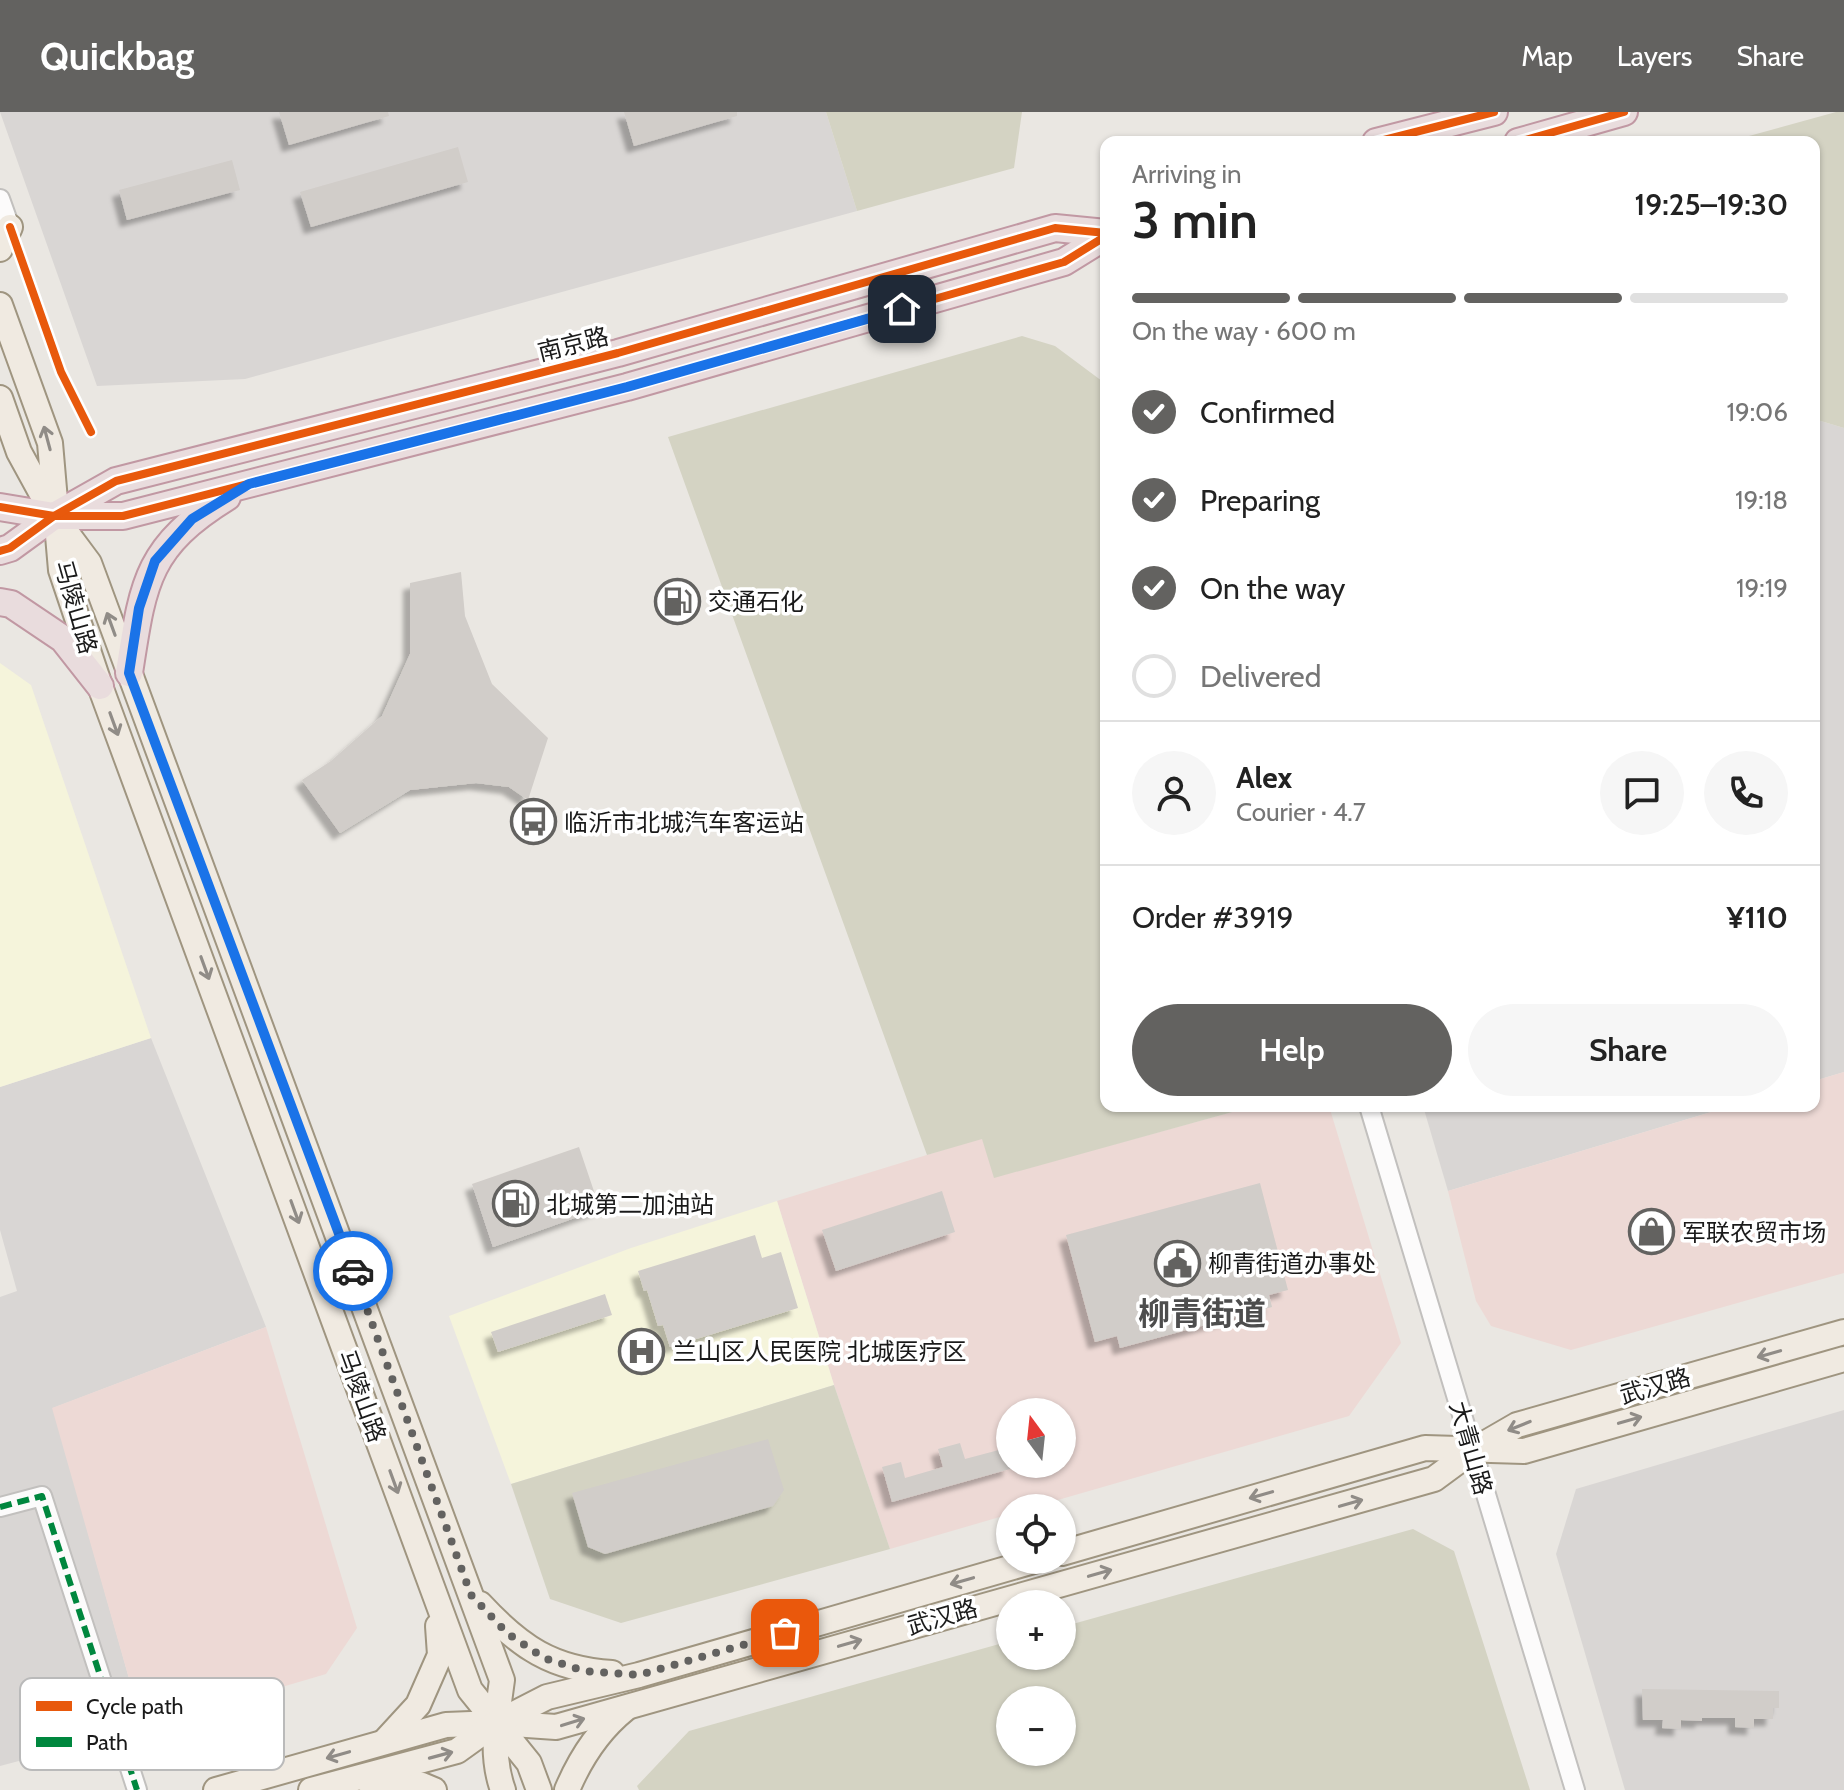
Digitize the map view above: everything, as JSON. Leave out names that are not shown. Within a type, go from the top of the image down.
[{"type":"highway","points":[[1400,136],[1494,112]]},
{"type":"highway","points":[[1539,136],[1624,112]]},
{"type":"highway","name":"南京路","points":[[0,551],[10,548],[54,516],[116,481],[618,353],[1055,228],[1100,233]]},
{"type":"highway","name":"南京路","points":[[0,507],[54,516],[123,516],[627,387],[994,283],[1064,262],[1100,238]]},
{"type":"highway","points":[[129,673],[139,608],[155,561],[192,519],[249,484]]},
{"type":"highway","points":[[0,602],[11,604],[63,639],[100,686]]},
{"type":"main road","points":[[0,305],[50,443],[54,516]]},
{"type":"main road","points":[[0,398],[19,452],[54,516]]},
{"type":"main road","name":"马陵山路","points":[[54,516],[89,563],[502,1680],[496,1723],[497,1773],[503,1790]]},
{"type":"main road","name":"马陵山路","points":[[54,516],[61,570],[100,686],[470,1690],[529,1763],[539,1790]]},
{"type":"main road","name":"武汉路","points":[[216,1790],[446,1725],[496,1723],[556,1727],[1434,1479],[1472,1451],[1517,1425],[1844,1332]]},
{"type":"main road","name":"武汉路","points":[[1076,1549],[1425,1448],[1524,1451],[1844,1359]]},
{"type":"main road","name":"武汉路","points":[[311,1790],[457,1751],[496,1723],[547,1697],[639,1675],[996,1572]]},
{"type":"main road","points":[[471,1595],[507,1633],[544,1658],[584,1671],[639,1675]]},
{"type":"main road","points":[[384,1742],[418,1705],[440,1655],[437,1599]]},
{"type":"main road","points":[[567,1790],[580,1759],[615,1717],[631,1705]]},
{"type":"main road","points":[[353,1778],[422,1785],[434,1790]]},
{"type":"street","points":[[0,199],[5,238]]},
{"type":"street","name":"大青山路","points":[[1371,1112],[1575,1790]]},
{"type":"street","points":[[0,1507],[42,1496],[101,1678]]},
{"type":"street","points":[[131,1770],[137,1790]]},
{"type":"shaded area","points":[[0,112],[826,112],[857,211],[245,379],[97,386]]},
{"type":"shaded area","points":[[826,112],[1022,112],[1014,168],[857,211]]},
{"type":"shaded area","points":[[1844,112],[1844,428],[1820,421],[1820,136],[1749,136]]},
{"type":"shaded area","points":[[1022,336],[1055,346],[1100,380],[1100,1112],[1232,1112],[994,1178],[982,1139],[927,1155],[668,437]]},
{"type":"shaded area","points":[[1820,421],[1844,428],[1844,1072],[1820,1079]]},
{"type":"shaded area","points":[[0,663],[31,685],[151,1038],[0,1087]]},
{"type":"shaded area","points":[[151,1038],[266,1327],[53,1408],[129,1678],[20,1678],[20,1761],[0,1766],[0,1297],[17,1291],[0,1230],[0,1087]]},
{"type":"shaded area","name":"军联农贸市场","points":[[1844,1072],[1844,1273],[1571,1350],[1491,1326],[1476,1301],[1448,1191],[1711,1112],[1820,1112],[1820,1079]]},
{"type":"shaded area","points":[[1232,1112],[1331,1112],[1401,1343],[1349,1416],[1076,1495],[996,1494],[996,1518],[890,1549],[834,1385],[777,1201],[982,1138],[995,1177]]},
{"type":"shaded area","points":[[1425,1112],[1711,1112],[1448,1191]]},
{"type":"shaded area","name":"兰山区人民医院 北城医疗区","points":[[777,1201],[834,1385],[511,1484],[449,1316],[631,1248]]},
{"type":"shaded area","points":[[266,1327],[357,1628],[326,1674],[284,1686],[284,1678],[129,1678],[52,1408]]},
{"type":"shaded area","points":[[834,1385],[890,1549],[621,1623],[550,1599],[511,1484]]},
{"type":"shaded area","points":[[1844,1410],[1844,1790],[1625,1790],[1556,1554],[1576,1489]]},
{"type":"shaded area","points":[[1413,1529],[1454,1551],[1530,1790],[639,1790],[637,1786],[689,1731],[996,1645],[996,1670],[1076,1670],[1076,1623]]},
{"type":"building","points":[[279,112],[388,112],[389,116],[289,145]]},
{"type":"building","points":[[624,112],[737,112],[737,116],[634,146]]},
{"type":"building","points":[[458,147],[468,182],[311,227],[300,192]]},
{"type":"building","points":[[232,160],[240,190],[127,220],[119,190]]},
{"type":"building","points":[[461,572],[465,616],[492,684],[548,738],[528,800],[509,787],[476,783],[410,790],[340,833],[302,780],[331,761],[382,716],[410,654],[410,583]]},
{"type":"building","points":[[579,1147],[600,1209],[493,1247],[472,1184]]},
{"type":"building","name":"柳青街道办事处","points":[[1260,1183],[1288,1290],[1269,1295],[1272,1307],[1120,1348],[1117,1336],[1095,1342],[1066,1235]]},
{"type":"building","points":[[942,1191],[955,1232],[836,1271],[822,1230]]},
{"type":"building","points":[[755,1235],[762,1258],[781,1252],[798,1308],[670,1347],[663,1325],[658,1326],[638,1271]]},
{"type":"building","points":[[605,1294],[612,1315],[498,1352],[491,1332]]},
{"type":"building","points":[[768,1439],[784,1490],[773,1506],[605,1554],[588,1547],[572,1493]]},
{"type":"building","points":[[960,1443],[965,1459],[996,1451],[996,1473],[892,1502],[882,1467],[901,1462],[905,1478],[943,1467],[938,1449]]},
{"type":"building","points":[[1642,1689],[1779,1691],[1779,1708],[1773,1708],[1773,1719],[1754,1719],[1754,1728],[1735,1727],[1735,1718],[1702,1718],[1702,1721],[1681,1720],[1681,1729],[1662,1728],[1663,1720],[1643,1720]]},
{"type":"marked path","points":[[0,1507],[42,1496],[101,1678]]},
{"type":"marked path","points":[[131,1770],[137,1790]]},
{"type":"cycle path","points":[[1400,136],[1494,112]]},
{"type":"cycle path","points":[[1539,136],[1624,112]]},
{"type":"cycle path","points":[[10,227],[61,372],[91,432]]},
{"type":"cycle path","points":[[0,551],[10,548],[54,516],[116,481],[618,353],[1055,228],[1100,232]]},
{"type":"cycle path","points":[[0,507],[54,516],[123,516],[627,387],[1064,262],[1100,240]]},
{"type":"way so far","points":[[353,1271],[471,1595],[507,1633],[544,1658],[584,1671],[639,1675],[785,1633]]},
{"type":"place","name":"交通石化","points":[[677,601]]},
{"type":"place","name":"临沂市北城汽车客运站","points":[[533,822]]},
{"type":"place","name":"北城第二加油站","points":[[515,1204]]},
{"type":"place","name":"军联农贸市场","points":[[1651,1232]]},
{"type":"place","name":"柳青街道办事处","points":[[1177,1263]]},
{"type":"place","name":"兰山区人民医院 北城医疗区","points":[[642,1351]]},
{"type":"district","name":"柳青街道","points":[[1202,1313]]},
{"type":"route","points":[[353,1271],[129,673],[139,608],[155,561],[192,519],[249,484],[627,387],[902,309]]}]
